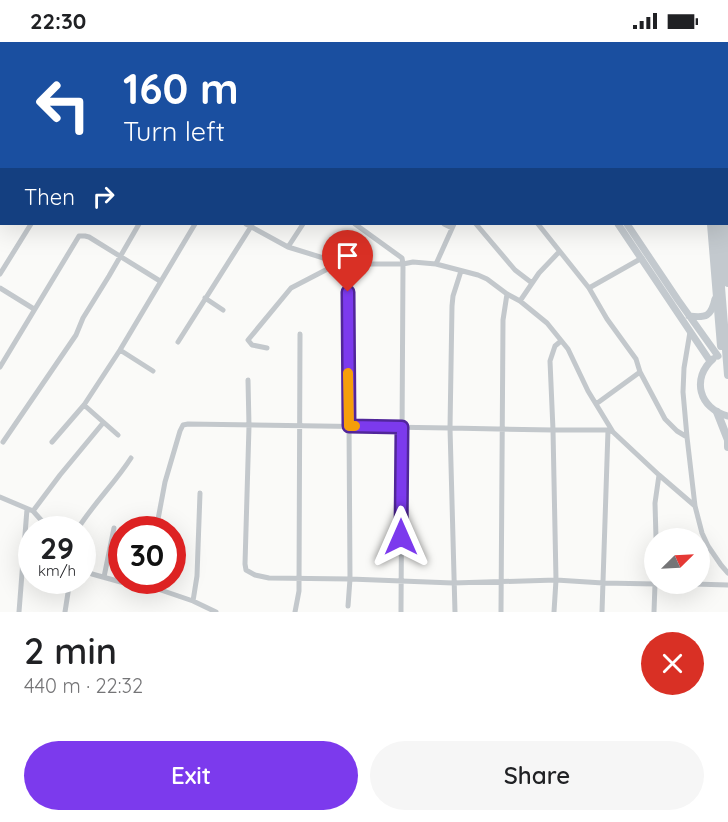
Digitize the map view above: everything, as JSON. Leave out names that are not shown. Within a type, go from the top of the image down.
[{"type":"highway","points":[[711,225],[723,354]]},
{"type":"highway","points":[[716,225],[728,375]]},
{"type":"highway","points":[[724,225],[728,283]]},
{"type":"highway","points":[[717,412],[728,440],[728,447]]},
{"type":"main road","points":[[619,225],[642,258],[723,354],[710,361],[702,374],[701,389],[706,402],[717,412],[728,416]]},
{"type":"main road","points":[[628,225],[690,332],[710,361]]},
{"type":"main road","points":[[689,316],[705,316],[711,312],[716,297]]},
{"type":"street","points":[[0,274],[30,225]]},
{"type":"street","points":[[3,442],[76,335],[83,318],[138,225]]},
{"type":"street","points":[[52,442],[84,405],[120,350],[194,225]]},
{"type":"street","points":[[178,342],[249,225]]},
{"type":"street","points":[[252,225],[288,248],[330,260],[348,264],[413,262],[436,264],[483,277],[547,323],[568,350],[610,431],[695,506]]},
{"type":"street","points":[[288,248],[302,225]]},
{"type":"street","points":[[356,225],[402,258],[403,264],[401,612]]},
{"type":"street","points":[[477,225],[515,270],[532,283]]},
{"type":"street","points":[[539,225],[589,288],[607,319],[636,358],[640,372],[665,419],[687,437]]},
{"type":"street","points":[[436,264],[453,226]]},
{"type":"street","points":[[0,367],[78,236],[85,236],[160,281]]},
{"type":"street","points":[[520,302],[539,273],[559,252]]},
{"type":"street","points":[[589,288],[642,258]]},
{"type":"street","points":[[267,348],[258,347],[248,341],[284,295],[291,288],[341,262]]},
{"type":"street","points":[[348,264],[350,579],[348,606]]},
{"type":"street","points":[[455,612],[450,428],[452,301],[461,271]]},
{"type":"street","points":[[0,288],[34,309]]},
{"type":"street","points":[[501,612],[503,320],[507,294]]},
{"type":"street","points":[[205,298],[223,310]]},
{"type":"street","points":[[690,332],[683,392],[695,506],[708,546],[728,573]]},
{"type":"street","points":[[295,612],[299,591],[300,334]]},
{"type":"street","points":[[554,612],[556,580],[550,361],[555,346],[561,341]]},
{"type":"street","points":[[120,350],[153,371]]},
{"type":"street","points":[[596,404],[640,372]]},
{"type":"street","points":[[248,380],[246,570],[255,575],[269,578],[299,577],[453,583],[556,580],[644,584]]},
{"type":"street","points":[[84,405],[117,435]]},
{"type":"street","points":[[19,612],[30,510],[103,423]]},
{"type":"street","points":[[159,516],[165,482],[183,426],[299,425],[610,431]]},
{"type":"street","points":[[602,612],[610,431]]},
{"type":"street","points":[[86,516],[131,458]]},
{"type":"street","points":[[656,528],[659,476]]},
{"type":"street","points":[[193,601],[197,576],[200,493]]},
{"type":"street","points":[[0,497],[30,510],[36,516]]},
{"type":"street","points":[[104,577],[108,557]]},
{"type":"street","points":[[96,575],[108,578]]},
{"type":"street","points":[[710,584],[728,585]]},
{"type":"street","points":[[65,612],[68,594]]},
{"type":"street","points":[[176,594],[213,611]]},
{"type":"street","points":[[654,612],[655,594]]},
{"type":"slow traffic","points":[[348,373],[349,426],[355,426]]},
{"type":"route","points":[[348,292],[349,426],[402,427],[401,537]]}]
